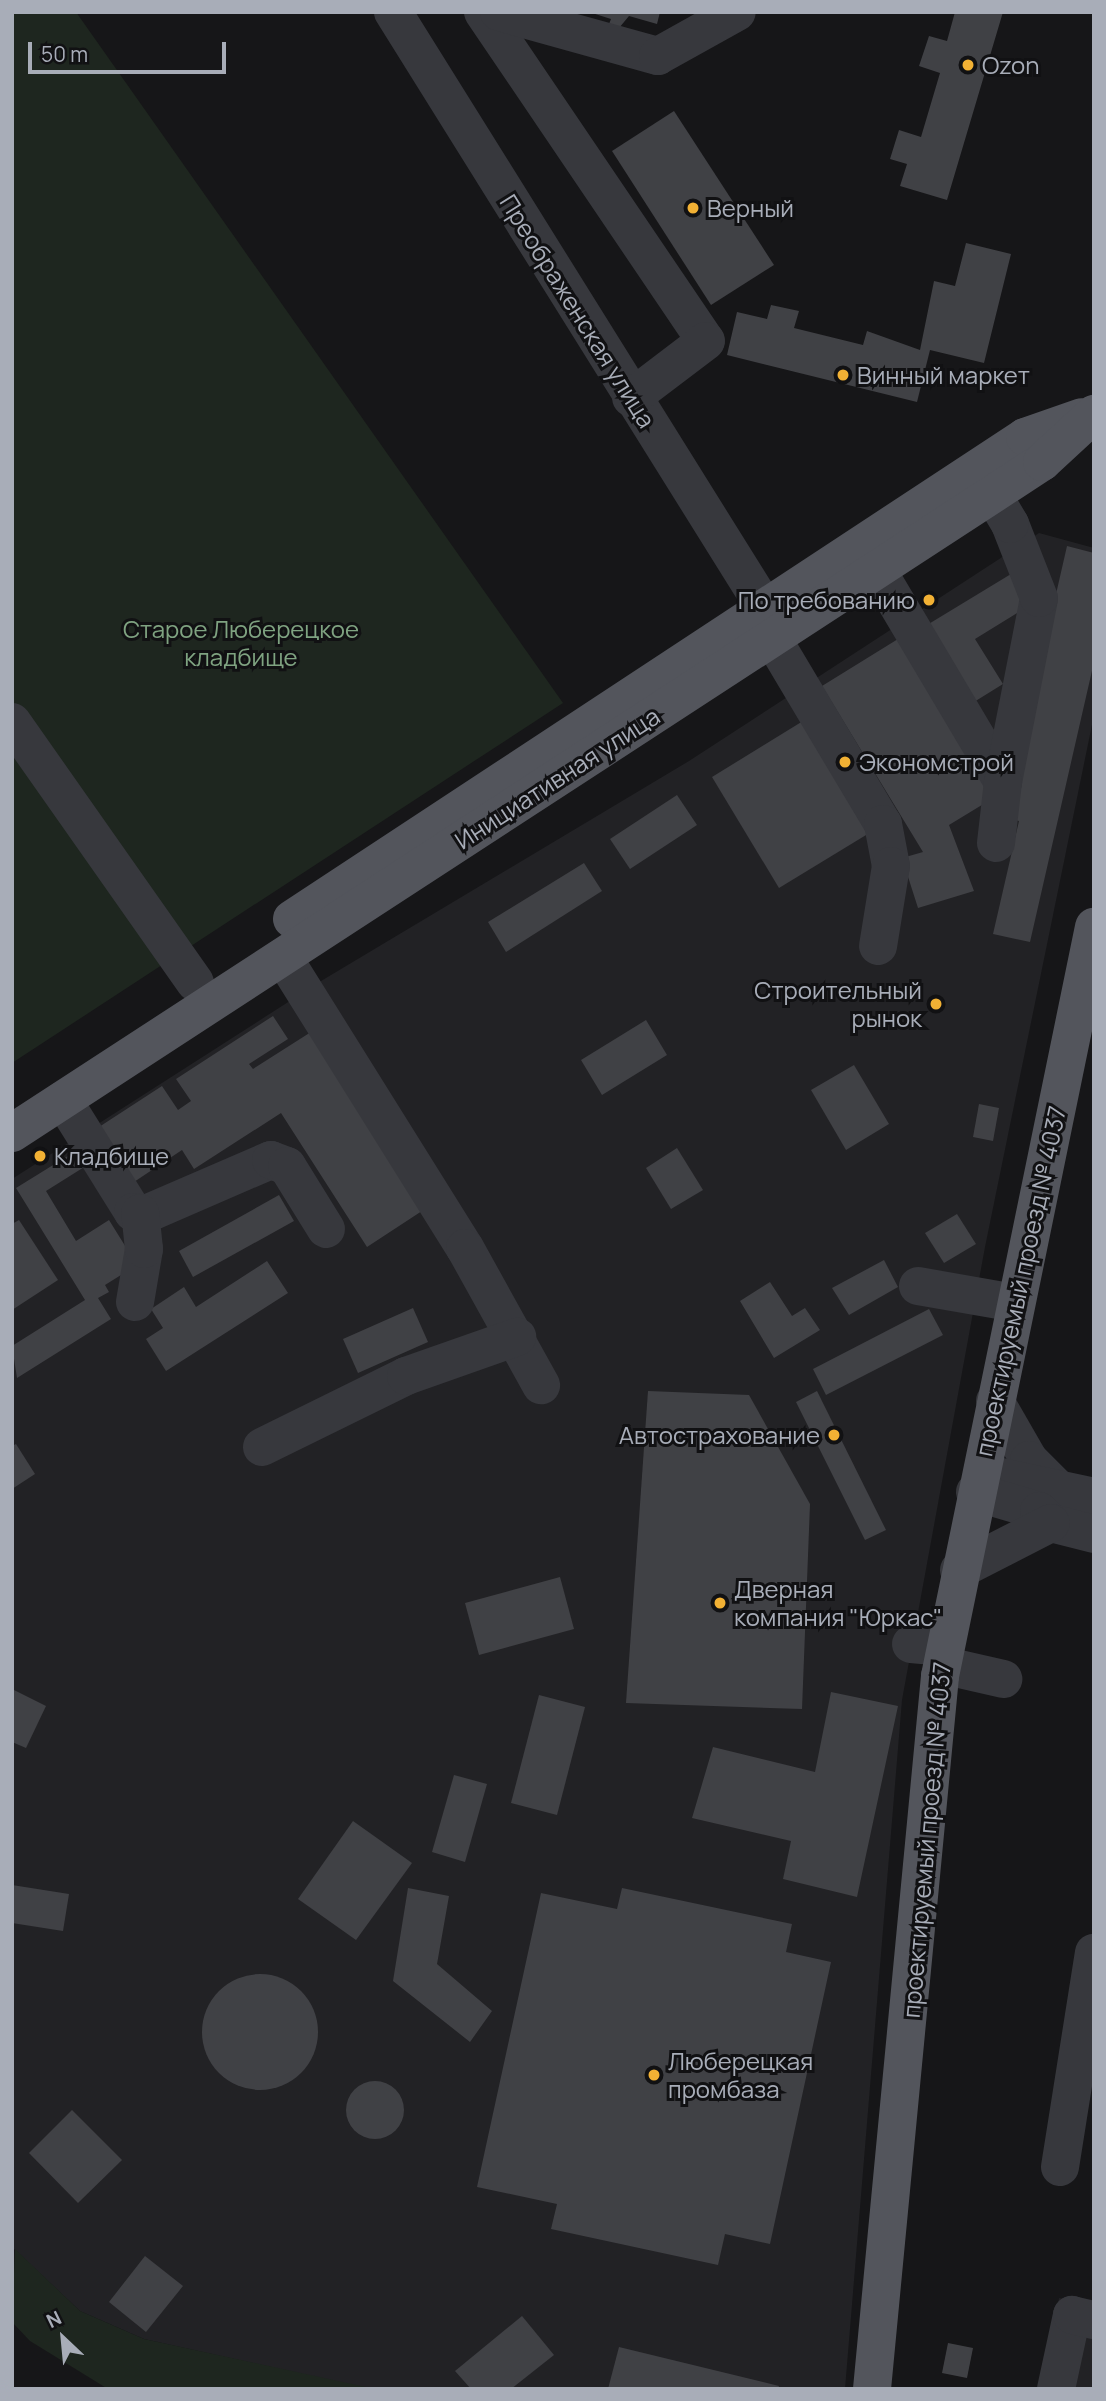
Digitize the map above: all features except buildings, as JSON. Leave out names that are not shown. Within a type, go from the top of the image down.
[{"type":"main road","name":"Инициативная улица","points":[[12,1133],[283,957],[768,623],[1025,437],[1094,413]]},
{"type":"main road","name":"Инициативная улица","points":[[12,1102],[195,982],[768,623],[877,570],[1041,462],[1094,413]]},
{"type":"main road","name":"проектируемый проезд № 4037","points":[[872,2389],[932,1652],[959,1570],[1094,926]]},
{"type":"street","points":[[482,12],[706,341],[631,398]]},
{"type":"street","points":[[499,12],[658,57],[737,12]]},
{"type":"street","name":"Преображенская улица","points":[[412,22],[631,398],[768,623],[883,824],[891,866],[878,946]]},
{"type":"street","points":[[992,494],[1010,524],[1039,598],[1003,782],[996,843]]},
{"type":"street","points":[[877,570],[1003,782]]},
{"type":"street","points":[[12,722],[195,982]]},
{"type":"street","points":[[283,957],[517,1337],[541,1385]]},
{"type":"street","points":[[63,1100],[133,1212],[140,1213],[271,1160],[287,1166],[326,1229]]},
{"type":"street","points":[[135,1302],[144,1249],[140,1213]]},
{"type":"street","points":[[918,1286],[1015,1303]]},
{"type":"street","points":[[262,1447],[406,1376],[517,1337]]},
{"type":"street","points":[[995,1401],[1030,1460],[1054,1485]]},
{"type":"street","points":[[978,1482],[1054,1485],[1094,1497]]},
{"type":"street","points":[[978,1482],[1039,1511],[1051,1523],[1094,1534]]},
{"type":"street","points":[[959,1570],[1051,1523]]},
{"type":"street","points":[[932,1652],[1003,1679]]},
{"type":"street","points":[[1060,2167],[1080,2132],[1094,1952]]},
{"type":"street","points":[[1056,2389],[1072,2315],[1094,2320]]},
{"type":"shaded area","points":[[1039,533],[1094,548],[1094,715],[985,1247],[902,1700],[845,2389],[370,2389],[144,2339],[80,2311],[12,2247],[12,1179],[321,981],[689,761]]},
{"type":"shaded area","points":[[1059,2298],[1094,2305],[1094,2389],[1043,2389]]},
{"type":"green space","name":"Старое Люберецкое кладбище","points":[[12,12],[76,12],[563,703],[12,1063]]},
{"type":"green space","points":[[15,2249],[80,2311],[144,2339],[375,2389],[108,2389],[30,2341],[12,2322]]},
{"type":"place","name":"Ozon","points":[[968,65]]},
{"type":"place","name":"Верный","points":[[693,208]]},
{"type":"place","name":"Винный маркет","points":[[843,375]]},
{"type":"place","name":"По требованию","points":[[929,600]]},
{"type":"place","name":"Экономстрой","points":[[845,762]]},
{"type":"place","name":"Строительный рынок","points":[[936,1004]]},
{"type":"place","name":"Кладбище","points":[[40,1156]]},
{"type":"place","name":"Автострахование","points":[[834,1435]]},
{"type":"place","name":"Дверная компания \"Юркас\"","points":[[720,1603]]},
{"type":"place","name":"Люберецкая промбаза","points":[[654,2075]]}]
